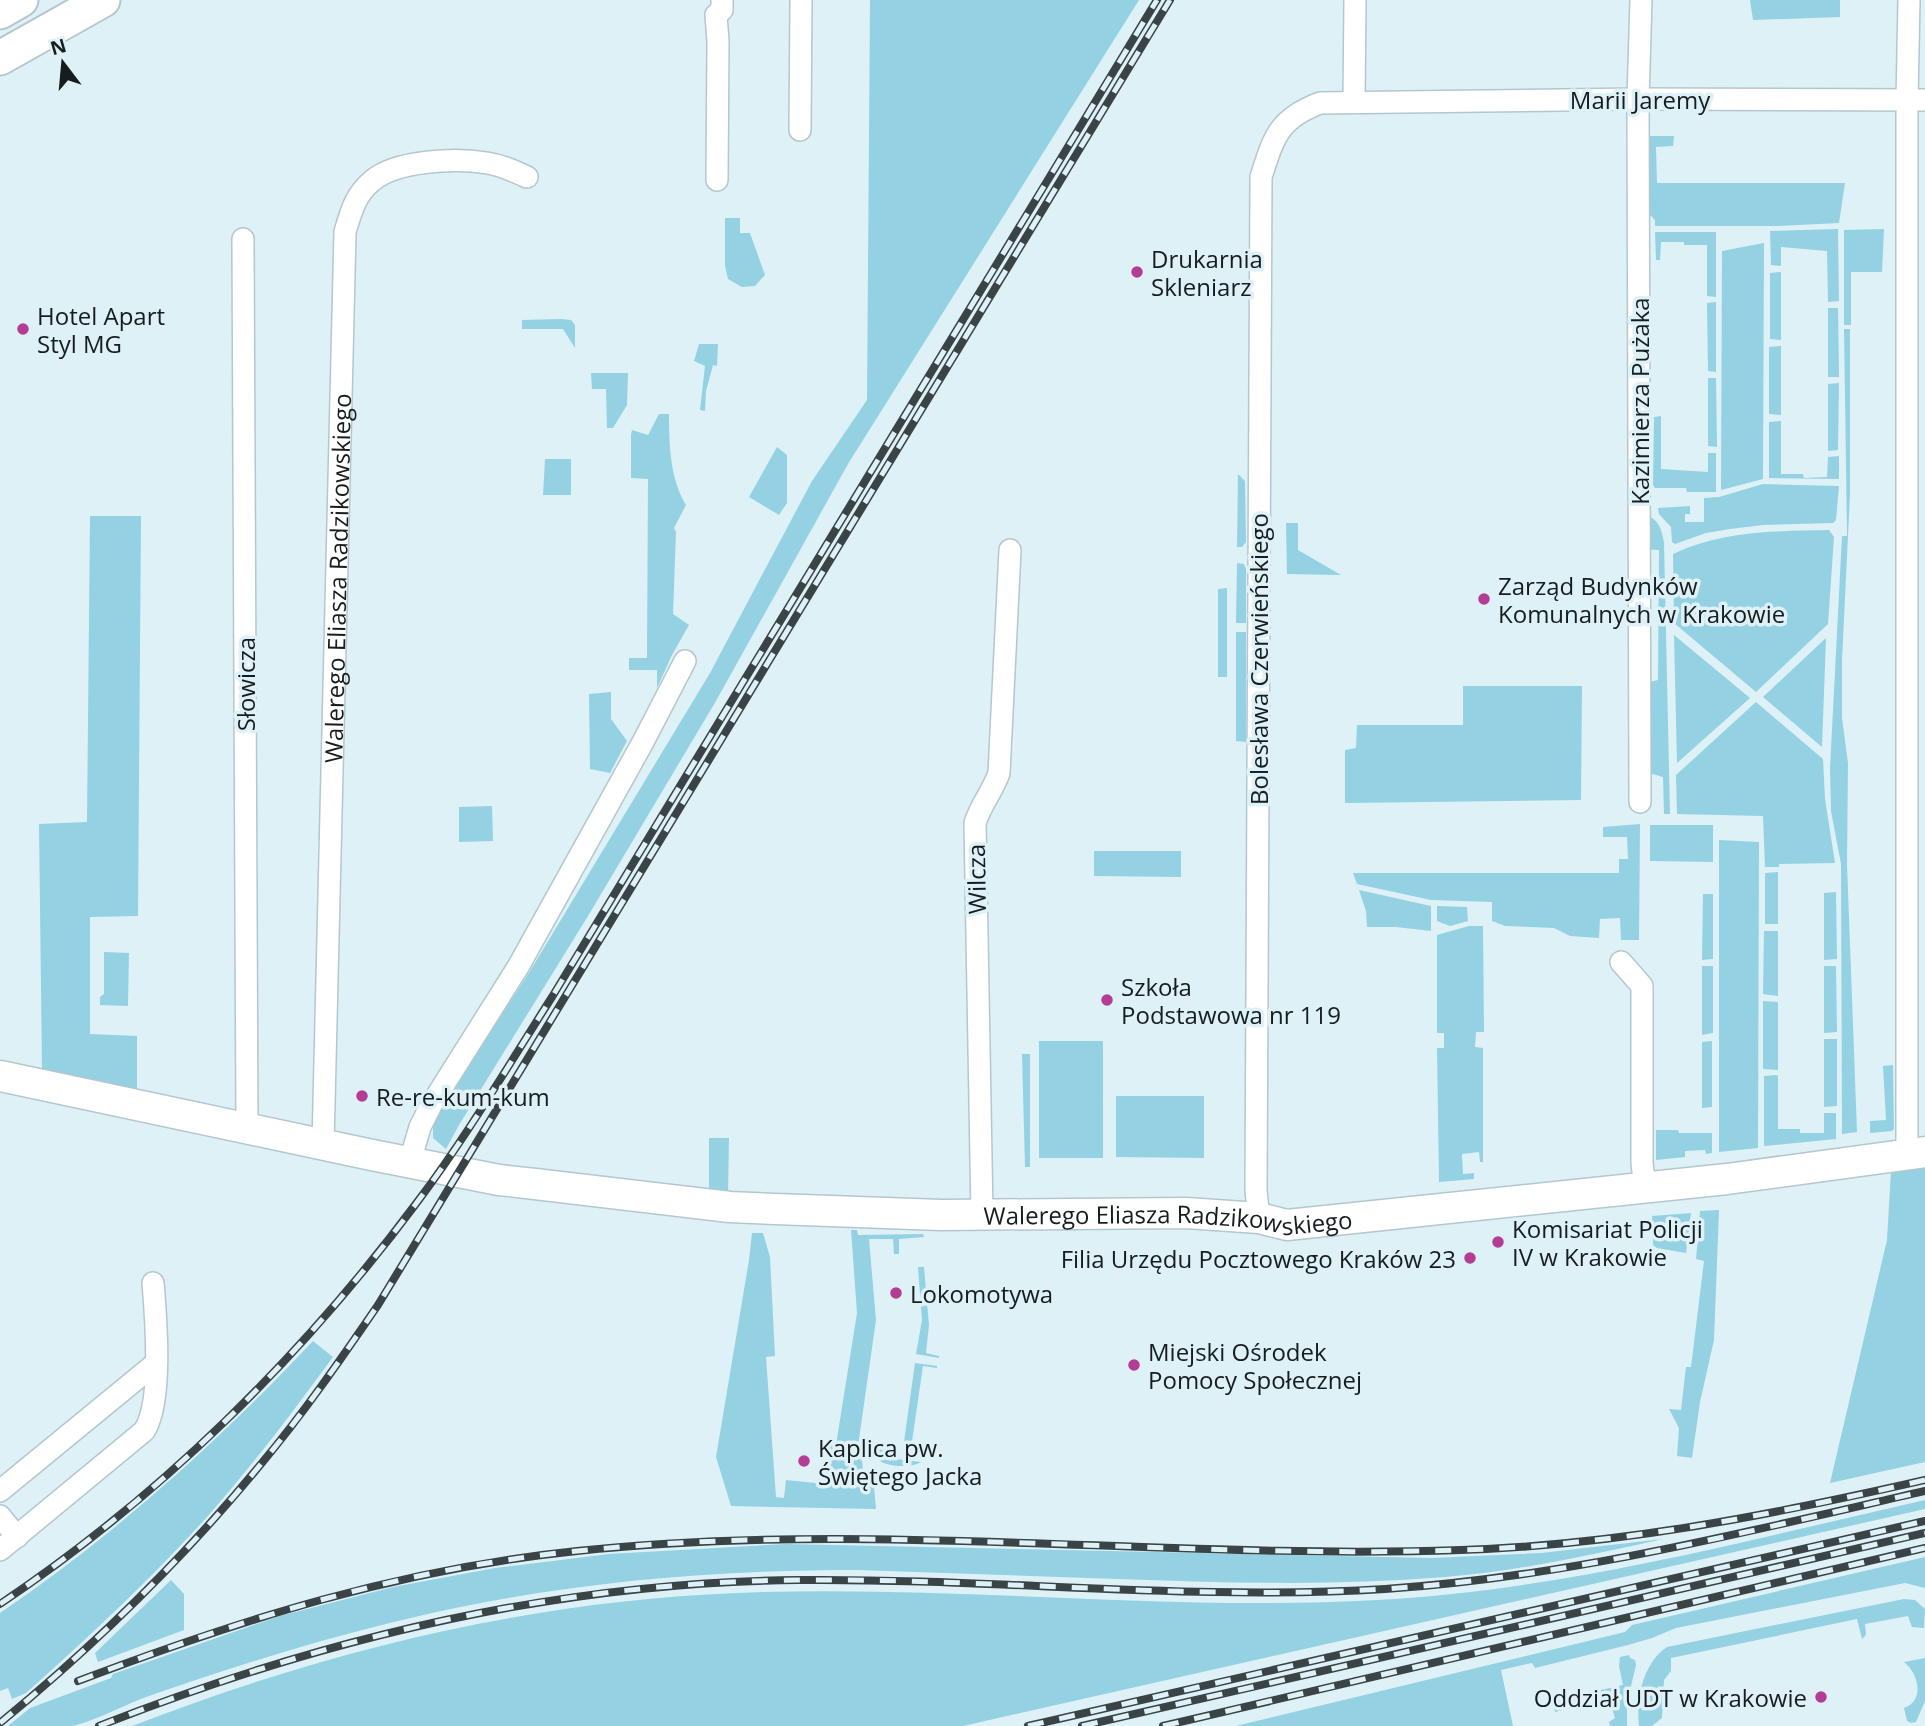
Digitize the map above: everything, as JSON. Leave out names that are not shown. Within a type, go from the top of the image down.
[{"type":"main road","points":[[0,12],[20,0]]},
{"type":"main road","points":[[0,58],[103,0]]},
{"type":"street","points":[[800,130],[802,0]]},
{"type":"street","points":[[1354,101],[1355,0]]},
{"type":"street","name":"Kazimierza Pużaka","points":[[1640,802],[1638,99],[1641,0]]},
{"type":"street","points":[[1909,0],[1916,100],[1916,1154]]},
{"type":"street","points":[[717,180],[718,41],[727,33],[731,15],[723,5]]},
{"type":"street","name":"Marii Jaremy","points":[[1297,112],[1320,103],[1354,101],[1916,100]]},
{"type":"street","name":"Bolesława Czerwieńskiego","points":[[1259,1218],[1256,1191],[1261,177],[1275,136],[1297,112]]},
{"type":"street","name":"Walerego Eliasza Radzikowskiego","points":[[323,1145],[335,757],[345,232],[354,202],[373,180],[404,165],[488,163],[509,168],[527,177]]},
{"type":"street","name":"Słowicza","points":[[243,239],[247,1129]]},
{"type":"street","name":"Wilcza","points":[[982,1215],[975,822],[984,802],[992,793],[999,773],[1010,550]]},
{"type":"street","points":[[410,1161],[430,1105],[518,967],[685,661]]},
{"type":"street","points":[[1621,962],[1642,986],[1642,1163],[1645,1188]]},
{"type":"street","name":"Walerego Eliasza Radzikowskiego","points":[[0,1076],[499,1180],[730,1207],[866,1213],[1186,1213],[1259,1218],[1287,1225],[1645,1188],[1916,1154]]},
{"type":"street","points":[[0,1550],[144,1430],[151,1420],[156,1363],[153,1283]]},
{"type":"street","points":[[0,1491],[156,1363]]},
{"type":"street","points":[[0,1516],[17,1537]]},
{"type":"shaded area","points":[[870,0],[1139,0],[848,464],[716,701],[446,1149],[433,1138],[433,1124],[446,1100],[527,976],[710,673],[812,481],[867,400]]},
{"type":"shaded area","points":[[1750,0],[1840,0],[1840,17],[1753,20]]},
{"type":"shaded area","points":[[1649,136],[1674,136],[1673,146],[1656,147],[1657,183],[1845,183],[1839,223],[1655,226],[1655,220],[1650,215]]},
{"type":"shaded area","points":[[725,218],[740,218],[740,233],[750,233],[765,275],[755,286],[742,287],[728,279],[725,266]]},
{"type":"shaded area","points":[[1838,229],[1839,301],[1828,302],[1827,251],[1781,247],[1781,266],[1771,265],[1770,231]]},
{"type":"shaded area","points":[[1884,229],[1882,272],[1851,272],[1851,325],[1844,325],[1844,230]]},
{"type":"shaded area","points":[[1655,232],[1716,232],[1716,297],[1707,296],[1707,245],[1661,242],[1660,260],[1656,260]]},
{"type":"shaded area","points":[[1764,243],[1763,479],[1721,490],[1722,251]]},
{"type":"shaded area","points":[[1781,272],[1781,340],[1770,339],[1770,273]]},
{"type":"shaded area","points":[[1716,302],[1716,372],[1708,371],[1707,303]]},
{"type":"shaded area","points":[[1828,308],[1838,308],[1839,377],[1828,377]]},
{"type":"shaded area","points":[[522,320],[571,320],[575,325],[575,348],[563,329],[522,329]]},
{"type":"shaded area","points":[[1844,329],[1850,329],[1850,494],[1842,718],[1848,763],[1847,864],[1857,1132],[1842,1134],[1841,864],[1831,811],[1830,768],[1842,536],[1847,536]]},
{"type":"shaded area","points":[[699,344],[718,344],[717,366],[713,365],[706,391],[705,411],[700,410],[705,366],[694,361]]},
{"type":"shaded area","points":[[1781,346],[1781,415],[1769,414],[1769,347]]},
{"type":"shaded area","points":[[591,373],[628,373],[627,405],[613,428],[607,428],[606,389],[592,389]]},
{"type":"shaded area","points":[[1708,378],[1716,378],[1717,447],[1708,446]]},
{"type":"shaded area","points":[[1839,383],[1838,450],[1828,451],[1828,384]]},
{"type":"shaded area","points":[[659,414],[669,414],[674,473],[686,505],[674,528],[673,614],[689,625],[657,688],[657,670],[629,670],[629,658],[647,658],[648,479],[631,478],[631,435],[632,430],[648,435]]},
{"type":"shaded area","points":[[1661,416],[1661,469],[1708,472],[1708,453],[1716,453],[1716,492],[1655,488],[1654,417]]},
{"type":"shaded area","points":[[1781,421],[1781,474],[1803,474],[1804,478],[1827,477],[1828,457],[1839,456],[1839,479],[1769,478],[1769,422]]},
{"type":"shaded area","points":[[777,447],[787,455],[787,503],[779,515],[749,497]]},
{"type":"shaded area","points":[[545,459],[571,459],[571,495],[543,495]]},
{"type":"shaded area","points":[[1238,474],[1245,481],[1246,542],[1242,547],[1237,547]]},
{"type":"shaded area","points":[[1763,484],[1839,486],[1836,520],[1833,523],[1730,529],[1706,533],[1675,544],[1672,542],[1671,527],[1659,514],[1658,508],[1690,506],[1690,514],[1685,514],[1685,522],[1704,522],[1704,498],[1719,497]]},
{"type":"shaded area","points":[[1643,515],[1656,521],[1664,542],[1670,814],[1664,814],[1663,777],[1646,772],[1649,682],[1658,680],[1659,550],[1643,549]]},
{"type":"shaded area","points":[[90,516],[141,516],[138,916],[90,917],[90,1034],[137,1036],[137,1091],[42,1069],[39,824],[87,822]]},
{"type":"shaded area","points":[[1286,523],[1298,523],[1298,550],[1341,575],[1287,574]]},
{"type":"shaded area","points":[[1829,530],[1834,537],[1828,624],[1756,692],[1674,623],[1673,554],[1691,546],[1729,537],[1769,532]]},
{"type":"shaded area","points":[[1237,563],[1244,564],[1246,569],[1246,623],[1236,623]]},
{"type":"shaded area","points":[[1227,588],[1227,677],[1218,677],[1218,589]]},
{"type":"shaded area","points":[[1236,632],[1246,632],[1246,742],[1236,741]]},
{"type":"shaded area","points":[[1674,635],[1750,698],[1677,763]]},
{"type":"shaded area","points":[[1826,638],[1822,747],[1763,697]]},
{"type":"shaded area","points":[[1463,686],[1582,686],[1581,800],[1345,803],[1345,750],[1356,748],[1357,725],[1463,725]]},
{"type":"shaded area","points":[[611,692],[611,719],[627,741],[610,773],[590,769],[589,694]]},
{"type":"shaded area","points":[[1756,702],[1823,759],[1825,799],[1835,863],[1779,864],[1779,867],[1765,867],[1763,816],[1677,814],[1676,775]]},
{"type":"shaded area","points":[[492,806],[493,841],[459,842],[459,807]]},
{"type":"shaded area","points":[[1640,824],[1639,940],[1621,940],[1620,918],[1600,919],[1599,938],[1570,936],[1554,928],[1505,926],[1492,921],[1492,902],[1431,900],[1357,884],[1353,873],[1619,873],[1619,859],[1628,859],[1627,837],[1603,837],[1603,827]]},
{"type":"shaded area","points":[[1650,825],[1713,825],[1713,862],[1650,861]]},
{"type":"shaded area","points":[[1719,840],[1759,842],[1758,1148],[1719,1152]]},
{"type":"shaded area","points":[[1094,851],[1181,851],[1181,877],[1094,876]]},
{"type":"shaded area","points":[[1778,872],[1778,924],[1765,924],[1765,873]]},
{"type":"shaded area","points":[[1359,890],[1431,906],[1431,931],[1367,927],[1366,911]]},
{"type":"shaded area","points":[[1836,892],[1837,959],[1824,960],[1824,893]]},
{"type":"shaded area","points":[[1703,894],[1713,894],[1713,959],[1702,960]]},
{"type":"shaded area","points":[[1437,906],[1467,907],[1468,921],[1450,926],[1437,921]]},
{"type":"shaded area","points":[[1469,926],[1483,926],[1484,1032],[1476,1032],[1475,1047],[1483,1048],[1483,1162],[1480,1162],[1479,1152],[1462,1154],[1463,1174],[1474,1173],[1474,1179],[1439,1182],[1437,1048],[1444,1048],[1444,1033],[1437,1033],[1437,935]]},
{"type":"shaded area","points":[[1764,931],[1778,931],[1778,996],[1763,994]]},
{"type":"shaded area","points":[[104,952],[129,953],[128,1006],[100,1005],[100,997],[104,994]]},
{"type":"shaded area","points":[[1702,966],[1713,966],[1713,1033],[1702,1035]]},
{"type":"shaded area","points":[[1824,966],[1836,966],[1837,1032],[1824,1033]]},
{"type":"shaded area","points":[[1763,1001],[1778,1002],[1778,1070],[1763,1069]]},
{"type":"shaded area","points":[[1824,1039],[1837,1039],[1837,1106],[1824,1107]]},
{"type":"shaded area","points":[[1039,1041],[1103,1041],[1103,1158],[1039,1158]]},
{"type":"shaded area","points":[[1712,1041],[1712,1107],[1702,1108],[1702,1042]]},
{"type":"shaded area","points":[[1022,1054],[1030,1054],[1030,1167],[1025,1167]]},
{"type":"shaded area","points":[[1893,1065],[1894,1129],[1870,1133],[1870,1121],[1886,1120],[1883,1066]]},
{"type":"shaded area","points":[[1776,1075],[1778,1129],[1824,1133],[1824,1113],[1836,1113],[1836,1139],[1764,1146],[1764,1076]]},
{"type":"shaded area","points":[[1116,1096],[1204,1096],[1204,1158],[1116,1157]]},
{"type":"shaded area","points":[[1656,1130],[1712,1133],[1712,1153],[1706,1154],[1705,1150],[1685,1151],[1685,1157],[1656,1160]]},
{"type":"shaded area","points":[[709,1138],[729,1138],[728,1195],[709,1193]]},
{"type":"shaded area","points":[[1925,1168],[1925,1462],[1830,1483],[1887,1240],[1891,1171]]},
{"type":"shaded area","points":[[1719,1210],[1714,1340],[1700,1402],[1692,1458],[1677,1456],[1679,1428],[1669,1409],[1681,1410],[1686,1367],[1691,1367],[1704,1261],[1696,1259],[1700,1211]]},
{"type":"shaded area","points":[[1691,1213],[1686,1253],[1653,1245],[1652,1216]]},
{"type":"shaded area","points":[[851,1230],[857,1230],[858,1235],[923,1234],[924,1237],[899,1239],[899,1254],[894,1254],[893,1239],[869,1239],[876,1320],[858,1446],[897,1452],[897,1459],[921,1462],[895,1466],[880,1461],[879,1454],[861,1452],[863,1469],[877,1481],[874,1486],[876,1509],[731,1506],[716,1457],[752,1233],[763,1233],[770,1257],[775,1356],[766,1357],[776,1497],[784,1498],[786,1480],[825,1484],[830,1444],[836,1445],[857,1313]]},
{"type":"shaded area","points":[[918,1267],[924,1267],[929,1325],[926,1353],[939,1358],[916,1354],[922,1320]]},
{"type":"shaded area","points":[[313,1341],[333,1357],[272,1438],[207,1517],[119,1608],[26,1693],[12,1699],[8,1688],[0,1691],[0,1613],[84,1552],[164,1486],[240,1415]]},
{"type":"shaded area","points":[[915,1363],[937,1366],[923,1366],[911,1448],[925,1450],[924,1453],[903,1449]]},
{"type":"shaded area","points":[[1925,1500],[1925,1509],[963,1726],[132,1726],[205,1699],[353,1653],[429,1634],[582,1607],[659,1598],[817,1591],[1217,1603],[1297,1603],[1447,1595],[1653,1562]]},
{"type":"shaded area","points":[[1663,1539],[1528,1567],[1445,1577],[1363,1582],[1199,1582],[858,1570],[729,1573],[602,1584],[477,1604],[351,1633],[199,1679],[71,1726],[8,1726],[30,1708],[111,1678],[113,1674],[280,1616],[393,1587],[495,1568],[609,1554],[785,1544],[1432,1558],[1541,1553]]},
{"type":"shaded area","points":[[1925,1557],[1925,1588],[1905,1583],[1676,1628],[1628,1645],[1535,1668],[1532,1663],[1501,1670],[1513,1726],[1236,1726],[1625,1632],[1632,1625]]},
{"type":"shaded area","points":[[171,1580],[184,1594],[184,1630],[98,1662],[95,1653]]},
{"type":"shaded area","points":[[1904,1599],[1915,1600],[1925,1609],[1924,1628],[1912,1627],[1908,1616],[1865,1624],[1866,1635],[1862,1639],[1857,1619],[1671,1658],[1671,1671],[1664,1680],[1662,1718],[1652,1726],[1639,1726],[1643,1682],[1652,1662],[1667,1647]]},
{"type":"shaded area","points":[[1629,1655],[1636,1665],[1627,1703],[1627,1726],[1610,1726],[1609,1722],[1615,1718],[1609,1699],[1555,1712],[1552,1701],[1623,1685],[1620,1657]]},
{"type":"shaded area","points":[[1925,1658],[1925,1701],[1916,1722],[1911,1723],[1907,1721],[1904,1708],[1915,1700],[1918,1687],[1913,1673],[1904,1662]]},
{"type":"railway","points":[[0,1604],[117,1517],[226,1420],[326,1315],[418,1201],[487,1100],[552,997],[1157,0]]},
{"type":"railway","points":[[0,1723],[104,1632],[201,1534],[292,1426],[378,1305],[1170,0]]},
{"type":"railway","points":[[78,1681],[200,1637],[323,1600],[447,1570],[577,1551],[687,1542],[798,1539],[1350,1552],[1520,1547],[1637,1535],[1694,1526],[1925,1480]]},
{"type":"railway","points":[[99,1726],[269,1666],[355,1642],[442,1621],[619,1591],[708,1583],[798,1580],[944,1582],[1165,1591],[1312,1592],[1385,1589],[1453,1583],[1589,1564],[1724,1537],[1925,1491]]},
{"type":"railway","points":[[1028,1726],[1925,1521]]},
{"type":"railway","points":[[1082,1726],[1925,1533]]},
{"type":"railway","points":[[1163,1726],[1925,1548]]},
{"type":"place","name":"Drukarnia Skleniarz","points":[[1137,272]]},
{"type":"place","name":"Hotel Apart Styl MG","points":[[23,329]]},
{"type":"place","name":"Zarząd Budynków Komunalnych w Krakowie","points":[[1484,599]]},
{"type":"place","name":"Szkoła Podstawowa nr 119","points":[[1107,1000]]},
{"type":"place","name":"Re-re-kum-kum","points":[[362,1096]]},
{"type":"place","name":"Komisariat Policji IV w Krakowie","points":[[1498,1242]]},
{"type":"place","name":"Filia Urzędu Pocztowego Kraków 23","points":[[1470,1258]]},
{"type":"place","name":"Lokomotywa","points":[[896,1293]]},
{"type":"place","name":"Miejski Ośrodek Pomocy Społecznej","points":[[1134,1365]]},
{"type":"place","name":"Kaplica pw. Świętego Jacka","points":[[804,1461]]},
{"type":"place","name":"Oddział UDT w Krakowie","points":[[1821,1697]]}]
